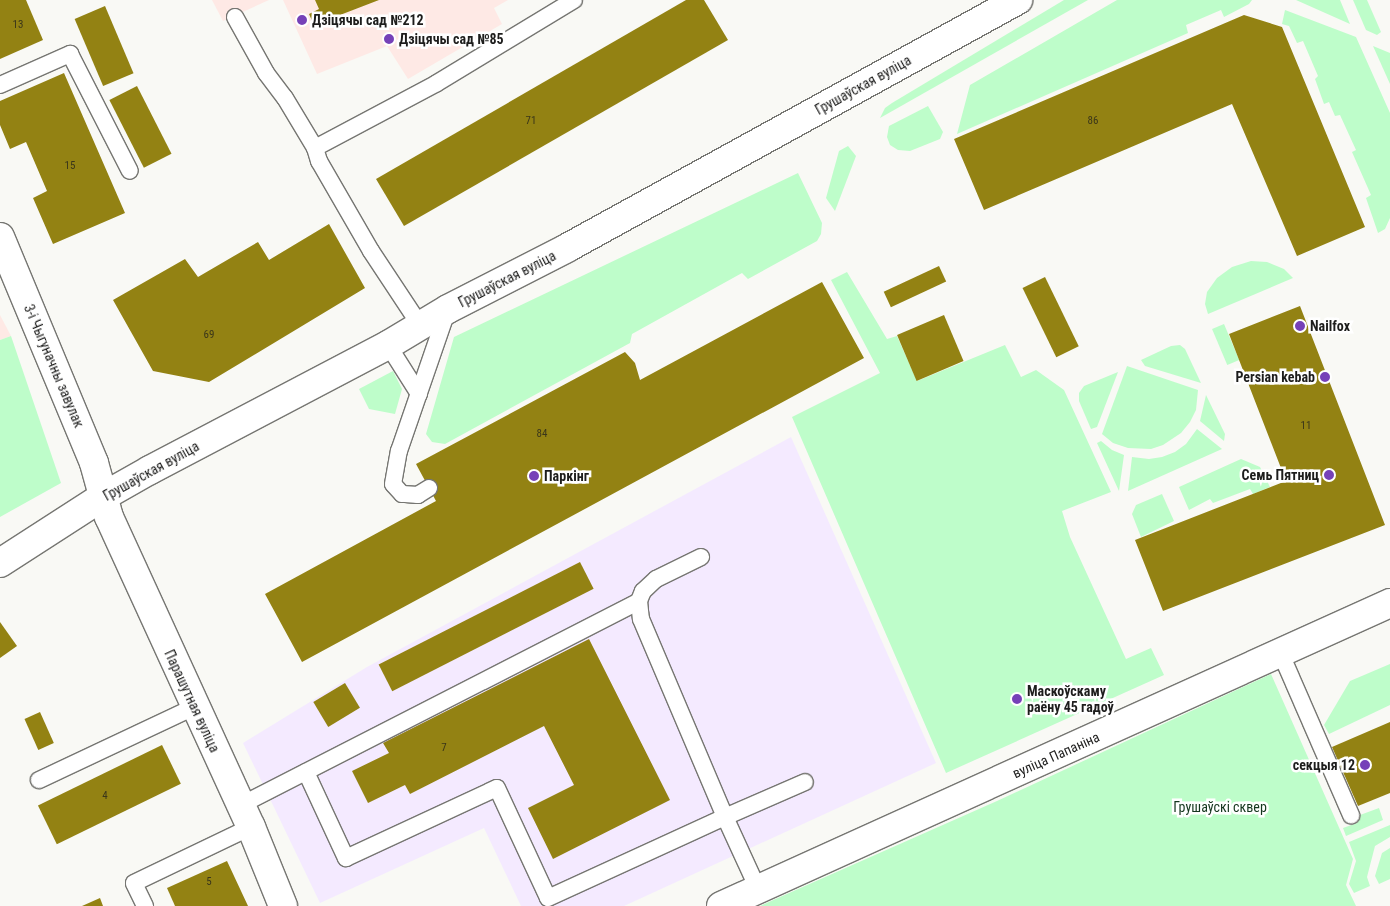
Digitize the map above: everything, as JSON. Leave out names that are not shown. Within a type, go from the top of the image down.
[{"type":"street","name":"Грушаўская вуліца","points":[[0,563],[104,496],[448,310],[567,248],[1018,0]]},
{"type":"street","name":"3-і Чыгуначны завулак","points":[[0,237],[94,464],[104,496]]},
{"type":"street","name":"Парашутная вуліца","points":[[104,496],[112,524],[194,707],[246,816],[283,906]]},
{"type":"street","name":"вуліца Папаніна","points":[[721,906],[1390,603]]},
{"type":"lane","points":[[315,148],[437,82],[574,0]]},
{"type":"lane","points":[[235,17],[266,73],[285,98],[315,148],[319,161],[347,210],[420,325]]},
{"type":"lane","points":[[0,85],[70,54],[130,171]]},
{"type":"lane","points":[[429,488],[418,495],[402,494],[393,484],[399,451],[448,310]]},
{"type":"lane","points":[[388,344],[419,394]]},
{"type":"lane","points":[[702,557],[656,579],[643,591],[638,601],[641,619],[725,817],[758,889]]},
{"type":"lane","points":[[145,906],[134,882],[246,816],[306,772],[638,601]]},
{"type":"lane","points":[[1281,654],[1351,815]]},
{"type":"lane","points":[[40,780],[194,707]]},
{"type":"lane","points":[[306,772],[346,858],[497,788],[548,898],[806,782]]},
{"type":"shaded area","points":[[212,0],[269,0],[223,21]]},
{"type":"shaded area","name":"Дзіцячы сад №85","points":[[283,0],[508,0],[494,8],[502,24],[408,79],[387,46],[317,74]]},
{"type":"shaded area","points":[[0,315],[11,336],[0,340]]},
{"type":"shaded area","points":[[791,437],[936,763],[624,906],[521,906],[484,828],[320,903],[243,743],[367,667]]},
{"type":"green space","points":[[1064,0],[1088,0],[880,118],[885,108],[892,103]]},
{"type":"green space","points":[[1117,0],[1252,0],[1249,4],[1224,17],[1221,10],[1186,25],[1188,33],[957,134],[970,85]]},
{"type":"green space","points":[[1296,0],[1340,0],[1350,24]]},
{"type":"green space","points":[[1353,0],[1367,0],[1381,32],[1377,35],[1366,30]]},
{"type":"green space","points":[[1285,10],[1356,37],[1390,113],[1390,218],[1385,229],[1378,233],[1366,198],[1371,195],[1352,152],[1356,150],[1340,115],[1335,116],[1329,102],[1324,104],[1315,79],[1318,76],[1303,41],[1297,43],[1289,26],[1282,24]]},
{"type":"green space","points":[[1373,46],[1390,53],[1390,84]]},
{"type":"green space","points":[[928,106],[943,132],[940,139],[910,151],[898,150],[890,145],[887,137],[889,126]]},
{"type":"green space","points":[[848,146],[856,156],[835,211],[826,198],[839,151]]},
{"type":"green space","points":[[798,173],[822,223],[821,234],[817,241],[748,279],[742,273],[632,334],[630,343],[445,444],[432,442],[426,434],[454,337]]},
{"type":"green space","points":[[1251,261],[1267,262],[1284,269],[1293,278],[1208,314],[1205,304],[1207,292],[1217,278],[1232,267]]},
{"type":"green space","points":[[847,272],[887,339],[897,336],[917,381],[1005,345],[1021,377],[1036,370],[1064,390],[1111,492],[1062,511],[1070,537],[1126,659],[1151,648],[1164,675],[946,773],[792,417],[880,373],[831,280]]},
{"type":"green space","points":[[1224,324],[1239,360],[1227,365],[1212,329]]},
{"type":"green space","points":[[11,336],[61,483],[0,517],[0,340]]},
{"type":"green space","points":[[1180,345],[1185,349],[1201,383],[1145,366],[1141,360],[1171,346]]},
{"type":"green space","points":[[1127,366],[1198,390],[1196,410],[1190,422],[1181,433],[1163,445],[1151,449],[1128,448],[1113,443],[1102,434]]},
{"type":"green space","points":[[393,371],[402,389],[395,414],[369,409],[359,389]]},
{"type":"green space","points":[[1118,372],[1097,427],[1091,429],[1079,401],[1079,393],[1084,386]]},
{"type":"green space","points":[[1206,395],[1225,434],[1224,441],[1200,421]]},
{"type":"green space","points":[[1197,429],[1222,449],[1128,491],[1132,457],[1149,459],[1175,452],[1186,444]]},
{"type":"green space","points":[[1101,441],[1112,450],[1124,455],[1119,491],[1097,443]]},
{"type":"green space","points":[[1241,459],[1260,467],[1270,487],[1253,494],[1250,489],[1213,503],[1210,499],[1189,510],[1179,487]]},
{"type":"green space","points":[[1162,494],[1174,521],[1141,537],[1132,514],[1136,505]]},
{"type":"green space","points":[[1390,664],[1390,705],[1329,734],[1324,725],[1350,681]]},
{"type":"green space","name":"Грушаўскі сквер","points":[[1271,674],[1353,859],[1346,885],[1356,906],[760,906],[997,801]]},
{"type":"green space","points":[[1379,808],[1383,820],[1346,836],[1343,828],[1357,823],[1360,815]]},
{"type":"green space","points":[[1390,825],[1390,837],[1375,846],[1367,877],[1370,886],[1354,893],[1349,884],[1356,861],[1349,842]]},
{"type":"green space","points":[[1390,848],[1390,879],[1379,884],[1375,876],[1382,853]]},
{"type":"building","points":[[0,0],[26,0],[43,40],[0,59]]},
{"type":"building","points":[[315,0],[379,0],[314,25],[309,14],[319,9]]},
{"type":"building","points":[[686,0],[704,0],[728,40],[404,226],[376,179]]},
{"type":"building","points":[[105,6],[134,73],[103,86],[75,19]]},
{"type":"building","points":[[1244,15],[1282,27],[1365,227],[1297,256],[1232,104],[984,210],[954,139]]},
{"type":"building","points":[[64,73],[125,213],[53,244],[33,198],[47,191],[26,142],[10,149],[0,125],[0,101]]},
{"type":"building","points":[[137,86],[172,154],[144,168],[109,100]]},
{"type":"building","points":[[329,224],[365,288],[209,382],[153,371],[113,300],[185,259],[198,277],[258,242],[269,260]]},
{"type":"building","points":[[939,266],[946,281],[891,307],[884,292]]},
{"type":"building","points":[[1045,277],[1079,346],[1056,357],[1023,288]]},
{"type":"building","name":"Паркінг","points":[[822,282],[864,358],[302,662],[265,594],[436,501],[416,464],[625,352],[635,363],[640,380]]},
{"type":"building","points":[[1300,306],[1385,525],[1163,611],[1135,540],[1286,481],[1229,334]]},
{"type":"building","points":[[944,315],[964,361],[917,381],[897,335]]},
{"type":"building","points":[[580,562],[594,589],[392,691],[379,665]]},
{"type":"building","points":[[0,622],[17,646],[0,658]]},
{"type":"building","points":[[589,639],[670,800],[553,859],[528,808],[574,785],[544,726],[410,794],[405,785],[368,803],[352,771],[389,753],[383,743]]},
{"type":"building","points":[[345,683],[360,708],[328,727],[313,702]]},
{"type":"building","points":[[40,712],[54,743],[38,750],[24,719]]},
{"type":"building","name":"секцыя 12","points":[[1390,722],[1390,793],[1358,806],[1332,747]]},
{"type":"building","points":[[162,745],[181,784],[57,844],[38,805]]},
{"type":"building","points":[[227,861],[248,906],[175,906],[167,888]]},
{"type":"building","points":[[100,898],[103,906],[82,906]]},
{"type":"place","name":"Дзіцячы сад №212","points":[[302,20]]},
{"type":"place","name":"Дзіцячы сад №85","points":[[389,39]]},
{"type":"place","name":"Nailfox","points":[[1300,326]]},
{"type":"place","name":"Persian kebab","points":[[1325,377]]},
{"type":"place","name":"Семь Пятниц","points":[[1329,475]]},
{"type":"place","name":"Паркінг","points":[[534,476]]},
{"type":"place","name":"Маскоўскаму раёну 45 гадоў","points":[[1017,699]]},
{"type":"place","name":"секцыя 12","points":[[1365,765]]}]
